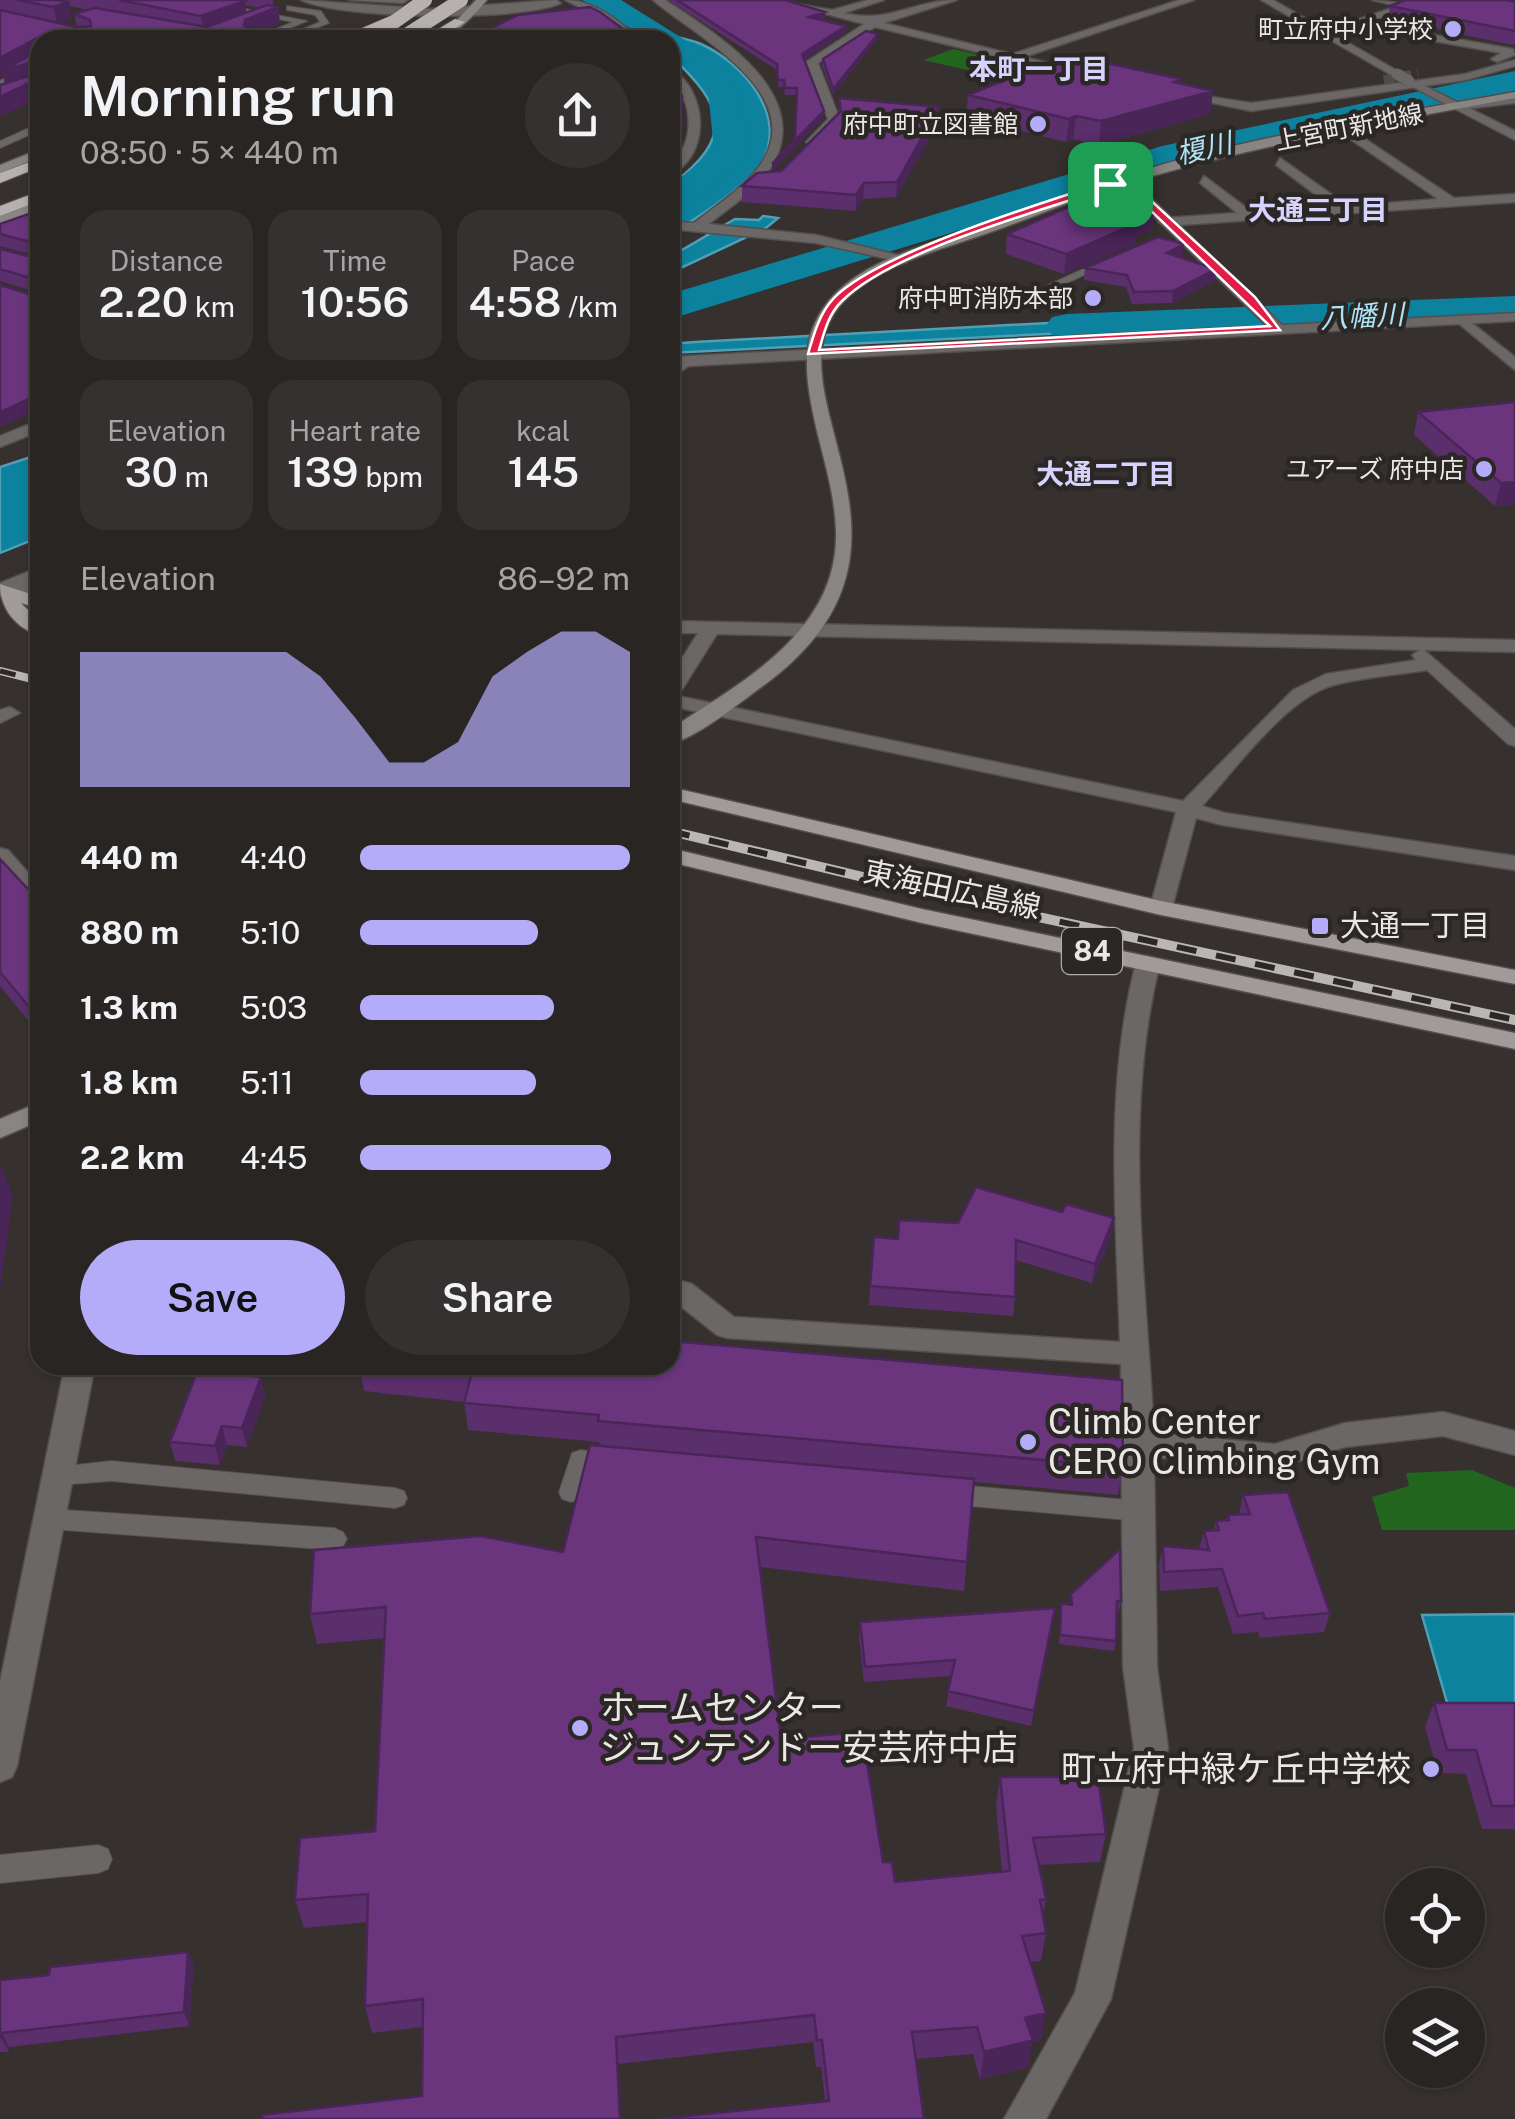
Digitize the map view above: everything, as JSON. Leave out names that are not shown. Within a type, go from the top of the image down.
[{"type":"highway","points":[[374,30],[394,22],[425,0]]},
{"type":"highway","points":[[390,30],[438,0]]},
{"type":"highway","points":[[415,30],[462,0]]},
{"type":"highway","points":[[445,30],[481,3]]},
{"type":"highway","points":[[0,178],[30,166]]},
{"type":"highway","points":[[0,186],[30,175]]},
{"type":"highway","points":[[0,198],[30,196]]},
{"type":"highway","points":[[0,211],[30,198]]},
{"type":"main road","points":[[366,30],[407,4]]},
{"type":"main road","name":"上宮町新地線","points":[[816,344],[838,300],[902,260],[1110,184],[1452,104]]},
{"type":"main road","points":[[0,169],[30,157]]},
{"type":"main road","points":[[0,221],[30,200]]},
{"type":"main road","points":[[680,731],[774,668],[809,632],[838,578],[845,534],[816,344]]},
{"type":"main road","points":[[0,590],[30,600]]},
{"type":"main road","points":[[0,590],[30,623]]},
{"type":"main road","name":"東海田広島線","points":[[680,795],[1160,908],[1515,977]]},
{"type":"main road","name":"東海田広島線","points":[[680,858],[1515,1042]]},
{"type":"main road","points":[[0,1129],[30,1116]]},
{"type":"street","points":[[306,0],[343,12],[407,4],[565,1],[597,10],[622,30]]},
{"type":"street","points":[[658,0],[747,64],[768,92],[776,131],[768,164],[692,227]]},
{"type":"street","points":[[778,0],[1084,74]]},
{"type":"street","points":[[802,5],[821,0]]},
{"type":"street","points":[[834,13],[879,0]]},
{"type":"street","points":[[798,156],[834,120],[812,62],[875,22],[952,0]]},
{"type":"street","points":[[1010,58],[1189,0]]},
{"type":"street","points":[[1266,0],[1515,136]]},
{"type":"street","points":[[1377,0],[1412,5],[1354,24],[1514,56]]},
{"type":"street","points":[[977,51],[1014,40]]},
{"type":"street","points":[[1156,90],[1229,106],[1284,102],[1466,78],[1514,56]]},
{"type":"street","points":[[1284,102],[1384,80]]},
{"type":"street","points":[[680,84],[691,98],[696,128],[680,164]]},
{"type":"street","points":[[1452,104],[1515,98]]},
{"type":"street","points":[[1341,127],[1451,202]]},
{"type":"street","points":[[1280,162],[1344,210]]},
{"type":"street","points":[[748,181],[774,180]]},
{"type":"street","points":[[1204,180],[1249,216]]},
{"type":"street","points":[[1110,184],[1142,197],[1171,228],[1252,299],[1277,328]]},
{"type":"street","points":[[1171,228],[1249,216],[1515,198]]},
{"type":"street","points":[[680,226],[857,244],[902,260]]},
{"type":"street","points":[[680,361],[816,344],[1515,318]]},
{"type":"street","points":[[1464,320],[1515,365]]},
{"type":"street","points":[[680,367],[689,360]]},
{"type":"street","points":[[0,442],[30,429]]},
{"type":"street","points":[[0,590],[30,576]]},
{"type":"street","points":[[0,590],[30,592]]},
{"type":"street","points":[[680,628],[1515,646]]},
{"type":"street","points":[[680,680],[711,628]]},
{"type":"street","points":[[1411,644],[1515,740]]},
{"type":"street","points":[[1160,908],[1188,808],[1300,694],[1326,680],[1430,664]]},
{"type":"street","points":[[680,700],[712,710],[1188,808],[1222,819],[1515,863]]},
{"type":"street","points":[[0,855],[30,889]]},
{"type":"street","points":[[1024,2119],[1092,2000],[1151,1748],[1140,1667],[1139,1444],[1127,1161],[1135,1014],[1148,963]]},
{"type":"street","points":[[680,1290],[726,1327],[1136,1354]]},
{"type":"street","points":[[0,1766],[78,1375]]},
{"type":"street","points":[[1139,1444],[1275,1456],[1345,1434],[1444,1424],[1515,1442]]},
{"type":"lane","points":[[188,0],[303,21],[279,30]]},
{"type":"lane","points":[[249,0],[324,18],[320,28],[314,30]]},
{"type":"lane","points":[[314,30],[343,12]]},
{"type":"lane","points":[[248,23],[263,18]]},
{"type":"lane","points":[[0,84],[30,67]]},
{"type":"lane","points":[[22,74],[30,76]]},
{"type":"lane","points":[[0,145],[30,127]]},
{"type":"lane","points":[[0,154],[23,142],[30,130]]},
{"type":"lane","points":[[1159,241],[1171,228]]},
{"type":"lane","points":[[1054,285],[1124,256]]},
{"type":"lane","points":[[572,1492],[581,1460],[634,1465]]},
{"type":"lane","points":[[58,1475],[111,1471],[396,1498]]},
{"type":"lane","points":[[924,1492],[1139,1511]]},
{"type":"lane","points":[[50,1519],[334,1539]]},
{"type":"lane","points":[[0,1868],[98,1859]]},
{"type":"green space","points":[[953,49],[1032,67],[1003,78],[923,60]]},
{"type":"green space","points":[[1472,1470],[1515,1488],[1515,1530],[1382,1530],[1372,1497],[1409,1486],[1406,1473]]},
{"type":"water","points":[[680,38],[717,53],[746,77],[765,109],[769,144],[762,162],[746,181],[680,228],[680,177],[706,152],[714,136],[715,121],[712,106],[680,66]]},
{"type":"water","points":[[763,216],[778,218],[766,228],[680,268],[680,251],[735,219],[759,220]]},
{"type":"water","points":[[1158,317],[1166,328],[680,352],[680,343]]},
{"type":"water","points":[[30,457],[30,541],[0,553],[0,467]]},
{"type":"water","points":[[1515,1614],[1515,1727],[1454,1727],[1422,1615]]},
{"type":"building","points":[[17,0],[57,0],[69,2],[53,7]]},
{"type":"building","points":[[119,0],[240,0],[245,1],[201,16]]},
{"type":"building","points":[[677,0],[785,0],[825,12],[809,17],[846,26],[802,54],[824,111],[772,164],[795,138],[797,88],[785,88],[784,80],[778,80],[777,64]]},
{"type":"building","points":[[1406,0],[1515,2],[1515,31],[1390,6]]},
{"type":"building","points":[[267,5],[278,7],[245,20],[244,26],[250,27],[242,30],[30,30],[30,42],[0,58],[0,10],[76,27],[91,26],[90,20],[74,14],[95,8],[207,27]]},
{"type":"building","points":[[590,7],[624,30],[487,30],[518,15]]},
{"type":"building","points":[[866,31],[878,34],[833,89],[823,59]]},
{"type":"building","points":[[30,55],[30,63],[3,71]]},
{"type":"building","points":[[1078,57],[1181,79],[1174,82],[1213,91],[1101,121],[1076,116],[1069,119],[968,95],[1054,60],[1065,62]]},
{"type":"building","points":[[30,76],[30,82],[0,97],[0,85]]},
{"type":"building","points":[[839,98],[939,107],[897,182],[864,183],[856,195],[742,186],[757,173],[781,171],[841,111]]},
{"type":"building","points":[[1096,195],[1154,211],[1131,221],[1138,223],[1066,254],[1007,234]]},
{"type":"building","points":[[30,214],[30,242],[0,234],[0,224]]},
{"type":"building","points":[[1158,237],[1184,244],[1167,253],[1216,269],[1173,291],[1134,292],[1127,275],[1085,268]]},
{"type":"building","points":[[0,249],[30,256],[30,278],[0,269]]},
{"type":"building","points":[[0,285],[30,294],[30,398],[0,412]]},
{"type":"building","points":[[1515,402],[1515,482],[1501,483],[1418,412]]},
{"type":"building","points":[[0,859],[30,891],[30,1008],[0,972]]},
{"type":"building","points":[[976,1187],[1062,1212],[1066,1204],[1114,1218],[1095,1264],[1016,1240],[1015,1297],[870,1286],[874,1237],[898,1239],[899,1220],[958,1223]]},
{"type":"building","points":[[680,1342],[1122,1380],[1123,1467],[598,1421],[599,1415],[464,1403],[471,1376],[462,1375],[680,1375]]},
{"type":"building","points":[[196,1375],[261,1377],[242,1428],[222,1426],[215,1446],[170,1442]]},
{"type":"building","points":[[590,1445],[974,1479],[967,1562],[756,1537],[781,1739],[862,1732],[883,1862],[892,1862],[895,1882],[1010,1871],[1000,1777],[1098,1777],[1106,1834],[1033,1838],[1046,1899],[1040,1900],[1046,1933],[1022,1936],[1046,2013],[1025,2018],[1033,2040],[984,2052],[977,2027],[912,2032],[924,2119],[659,2119],[829,2101],[822,2040],[817,2040],[814,2015],[616,2037],[620,2119],[262,2119],[262,2115],[422,2096],[423,1999],[365,2006],[368,1894],[295,1900],[300,1838],[375,1831],[386,1607],[310,1614],[314,1550],[481,1536],[563,1552]]},
{"type":"building","points":[[1288,1492],[1330,1613],[1265,1619],[1263,1613],[1238,1616],[1222,1569],[1164,1572],[1163,1546],[1209,1550],[1204,1531],[1219,1530],[1216,1521],[1229,1520],[1228,1515],[1250,1514],[1243,1495]]},
{"type":"building","points":[[1120,1549],[1121,1601],[1117,1601],[1116,1641],[1060,1635],[1061,1603],[1072,1605],[1071,1594]]},
{"type":"building","points":[[1055,1608],[1034,1711],[948,1691],[955,1660],[865,1667],[860,1622]]},
{"type":"building","points":[[1434,1703],[1515,1703],[1515,1806],[1492,1806],[1476,1750],[1447,1750]]},
{"type":"building","points":[[188,1952],[184,2012],[2,2033],[0,2038],[0,1980],[49,1975],[50,1967]]},
{"type":"waterway","points":[[596,0],[654,30]]},
{"type":"waterway","points":[[680,47],[703,64],[724,90],[730,113],[731,153],[680,197]]},
{"type":"waterway","name":"榎川","points":[[680,304],[1174,153],[1515,81]]},
{"type":"waterway","name":"八幡川","points":[[1067,326],[1515,308]]},
{"type":"tunnel","points":[[1384,81],[1418,74]]},
{"type":"railway","points":[[0,671],[30,678]]},
{"type":"railway","points":[[680,833],[955,899],[1515,1020]]},
{"type":"place","name":"町立府中小学校","points":[[1453,29]]},
{"type":"place","name":"府中町立図書館","points":[[1038,124]]},
{"type":"place","name":"府中町消防本部","points":[[1093,298]]},
{"type":"place","name":"ユアーズ 府中店","points":[[1484,469]]},
{"type":"place","name":"大通一丁目","points":[[1320,926]]},
{"type":"place","name":"Climb Center CERO Climbing Gym","points":[[1028,1442]]},
{"type":"place","name":"ホームセンター ジュンテンドー安芸府中店","points":[[580,1728]]},
{"type":"place","name":"町立府中緑ケ丘中学校","points":[[1431,1769]]},
{"type":"district","name":"本町一丁目","points":[[1039,69]]},
{"type":"district","name":"大通三丁目","points":[[1318,210]]},
{"type":"district","name":"大通二丁目","points":[[1106,474]]},
{"type":"route","points":[[1110,184],[1142,197],[1176,234],[1252,299],[1277,328],[813,354],[824,319],[838,300],[871,275],[925,250],[1110,184]]}]
